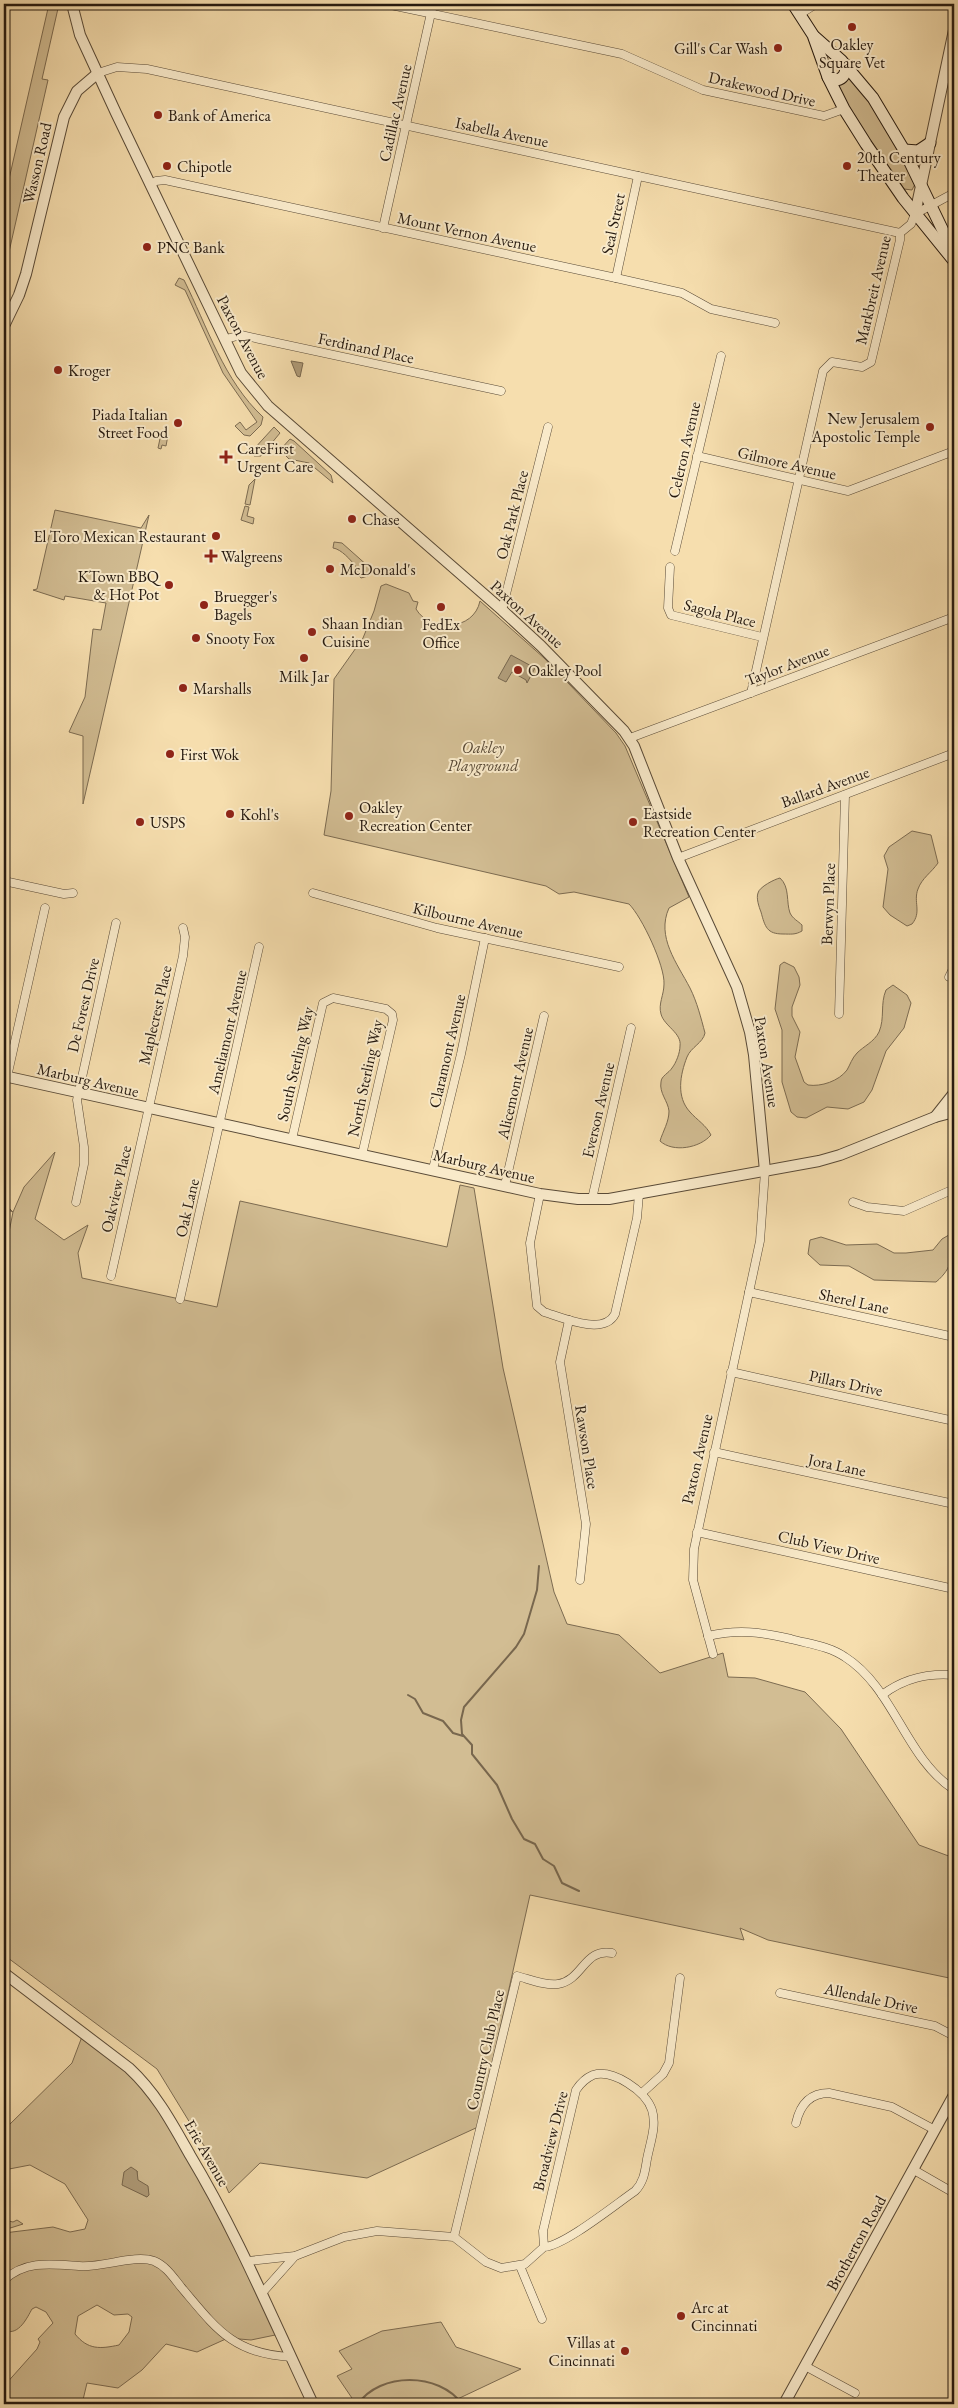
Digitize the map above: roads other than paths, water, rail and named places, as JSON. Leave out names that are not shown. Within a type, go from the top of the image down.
[{"type":"main road","points":[[793,4],[814,36],[827,75],[844,109],[915,214],[954,261]]},
{"type":"main road","points":[[814,36],[844,63],[873,98],[904,150],[954,257]]},
{"type":"main road","points":[[827,75],[831,62],[844,63]]},
{"type":"main road","points":[[827,75],[837,80],[843,78],[846,72],[844,63]]},
{"type":"main road","points":[[904,150],[918,151],[930,143]]},
{"type":"main road","points":[[924,225],[947,239]]},
{"type":"street","name":"Paxton Avenue","points":[[72,4],[80,35],[241,373],[260,398],[502,610],[594,698],[630,738],[678,858],[737,987],[754,1055],[765,1171],[761,1233],[694,1549],[693,1580],[713,1654]]},
{"type":"street","name":"Drakewood Drive","points":[[386,4],[622,54],[703,90],[824,116],[844,109]]},
{"type":"street","name":"Cadillac Avenue","points":[[383,228],[434,4]]},
{"type":"street","points":[[800,14],[816,4]]},
{"type":"street","name":"Markbreit Avenue","points":[[751,693],[825,367],[837,362],[862,367],[867,366],[873,359],[900,233],[911,224],[915,214],[954,30]]},
{"type":"street","name":"Isabella Avenue","points":[[98,74],[117,67],[147,69],[900,233]]},
{"type":"street","name":"Wasson Road","points":[[4,326],[19,295],[26,274],[64,117],[77,91],[98,74]]},
{"type":"street","name":"Seal Street","points":[[616,278],[638,176]]},
{"type":"street","name":"Mount Vernon Avenue","points":[[150,185],[156,181],[165,180],[616,278],[682,293],[711,309],[775,323]]},
{"type":"street","points":[[915,214],[931,207],[954,192]]},
{"type":"street","name":"Ferdinand Place","points":[[226,339],[242,335],[500,391]]},
{"type":"street","name":"Celeron Avenue","points":[[675,551],[720,356]]},
{"type":"street","name":"Oak Park Place","points":[[502,610],[548,427]]},
{"type":"street","name":"Gilmore Avenue","points":[[697,456],[848,491],[954,451]]},
{"type":"street","name":"Sagola Place","points":[[670,566],[668,608],[671,615],[762,638]]},
{"type":"street","name":"Taylor Avenue","points":[[630,738],[954,617]]},
{"type":"street","name":"Ballard Avenue","points":[[678,858],[954,753]]},
{"type":"street","name":"Berwyn Place","points":[[838,1014],[845,795]]},
{"type":"street","points":[[4,881],[64,894],[73,893]]},
{"type":"street","name":"Kilbourne Avenue","points":[[313,893],[414,922],[620,967]]},
{"type":"street","points":[[6,1077],[45,908]]},
{"type":"street","name":"De Forest Drive","points":[[76,1202],[84,1164],[84,1147],[76,1104],[116,923]]},
{"type":"street","name":"Maplecrest Place","points":[[149,1109],[185,946],[183,928]]},
{"type":"street","name":"Claramont Avenue","points":[[433,1170],[486,938]]},
{"type":"street","name":"Ameliamont Avenue","points":[[220,1124],[259,946]]},
{"type":"street","points":[[949,977],[954,967]]},
{"type":"street","name":"South Sterling Way","points":[[292,1139],[324,1003],[333,998],[359,1003]]},
{"type":"street","name":"North Sterling Way","points":[[359,1003],[390,1011],[393,1020],[362,1155]]},
{"type":"street","name":"Alicemont Avenue","points":[[505,1186],[544,1016]]},
{"type":"street","name":"Everson Avenue","points":[[592,1199],[631,1028]]},
{"type":"street","name":"Marburg Avenue","points":[[6,1077],[540,1194],[592,1199],[640,1194],[840,1155],[935,1116],[954,1112]]},
{"type":"street","points":[[935,1116],[954,1093]]},
{"type":"street","name":"Oakview Place","points":[[111,1276],[149,1109]]},
{"type":"street","name":"Oak Lane","points":[[180,1299],[220,1124]]},
{"type":"street","points":[[853,1202],[867,1207],[904,1211],[954,1189]]},
{"type":"street","points":[[540,1194],[530,1242],[536,1302],[541,1310],[569,1320],[599,1325],[606,1324],[613,1318],[640,1194]]},
{"type":"street","name":"Sherel Lane","points":[[749,1292],[954,1337]]},
{"type":"street","name":"Rawson Place","points":[[569,1320],[560,1362],[586,1524],[580,1580]]},
{"type":"street","name":"Pillars Drive","points":[[732,1372],[954,1421]]},
{"type":"street","name":"Jora Lane","points":[[714,1452],[954,1504]]},
{"type":"street","name":"Club View Drive","points":[[697,1532],[954,1589]]},
{"type":"street","points":[[708,1636],[735,1631],[752,1631],[826,1648],[856,1664],[882,1695],[918,1752],[941,1781],[952,1789]]},
{"type":"street","points":[[882,1695],[914,1678],[941,1674],[954,1675]]},
{"type":"street","name":"Country Club Place","points":[[454,2237],[516,1976],[550,1984],[560,1984],[572,1979],[590,1957],[601,1953],[612,1954]]},
{"type":"street","name":"Erie Avenue","points":[[4,1973],[146,2084],[159,2102],[215,2197],[248,2261],[313,2404]]},
{"type":"street","points":[[248,2261],[295,2256],[328,2242],[360,2233],[394,2232],[454,2237],[492,2266],[508,2268],[520,2266],[544,2247],[551,2247],[579,2230],[639,2187],[654,2128],[652,2112],[642,2093],[663,2074],[669,2063],[680,1978]]},
{"type":"street","name":"Allendale Drive","points":[[780,1993],[935,2026],[954,2036]]},
{"type":"street","name":"Broadview Drive","points":[[544,2247],[543,2230],[576,2090],[586,2079],[597,2075],[629,2084],[642,2093]]},
{"type":"street","points":[[796,2123],[798,2114],[807,2100],[819,2094],[829,2093],[892,2107],[936,2130]]},
{"type":"street","name":"Brotherton Road","points":[[784,2404],[954,2095]]},
{"type":"street","points":[[914,2170],[954,2193]]},
{"type":"street","points":[[262,2293],[295,2256]]},
{"type":"street","points":[[4,2280],[15,2271],[33,2264],[91,2266],[138,2259],[151,2260],[168,2271],[203,2315],[228,2338],[269,2356],[291,2357]]},
{"type":"street","points":[[520,2266],[542,2319]]},
{"type":"street","points":[[805,2366],[855,2394]]},
{"type":"waterway","points":[[539,1566],[537,1590],[524,1634],[516,1647],[464,1707],[461,1720],[462,1734],[472,1745],[472,1754],[497,1785],[512,1819],[524,1839],[535,1844],[543,1859],[554,1866],[562,1883],[579,1891]]},
{"type":"waterway","points":[[408,1695],[415,1699],[423,1713],[443,1721],[453,1733],[463,1736]]},
{"type":"waterway","points":[[358,2404],[380,2386],[410,2380],[439,2386],[452,2394],[462,2404]]},
{"type":"place","name":"Oakley Square Vet","points":[[852,27]]},
{"type":"place","name":"Gill's Car Wash","points":[[778,48]]},
{"type":"place","name":"Bank of America","points":[[158,115]]},
{"type":"place","name":"Chipotle","points":[[167,166]]},
{"type":"place","name":"20th Century Theater","points":[[847,166]]},
{"type":"place","name":"PNC Bank","points":[[147,247]]},
{"type":"place","name":"Kroger","points":[[58,370]]},
{"type":"place","name":"Piada Italian Street Food","points":[[178,423]]},
{"type":"place","name":"New Jerusalem Apostolic Temple","points":[[930,427]]},
{"type":"place","name":"CareFirst Urgent Care","points":[[226,457]]},
{"type":"place","name":"Chase","points":[[352,519]]},
{"type":"place","name":"El Toro Mexican Restaurant","points":[[216,536]]},
{"type":"place","name":"Walgreens","points":[[211,556]]},
{"type":"place","name":"McDonald's","points":[[330,569]]},
{"type":"place","name":"KTown BBQ & Hot Pot","points":[[169,585]]},
{"type":"place","name":"Bruegger's Bagels","points":[[204,605]]},
{"type":"place","name":"FedEx Office","points":[[441,607]]},
{"type":"place","name":"Shaan Indian Cuisine","points":[[312,632]]},
{"type":"place","name":"Snooty Fox","points":[[196,638]]},
{"type":"place","name":"Milk Jar","points":[[304,658]]},
{"type":"place","name":"Oakley Pool","points":[[518,670]]},
{"type":"place","name":"Marshalls","points":[[183,688]]},
{"type":"place","name":"First Wok","points":[[170,754]]},
{"type":"place","name":"Kohl's","points":[[230,814]]},
{"type":"place","name":"Oakley Recreation Center","points":[[349,816]]},
{"type":"place","name":"USPS","points":[[140,822]]},
{"type":"place","name":"Eastside Recreation Center","points":[[633,822]]},
{"type":"place","name":"Arc at Cincinnati","points":[[681,2316]]},
{"type":"place","name":"Villas at Cincinnati","points":[[625,2351]]},
{"type":"park label","name":"Oakley Playground","points":[[483,756]]}]
